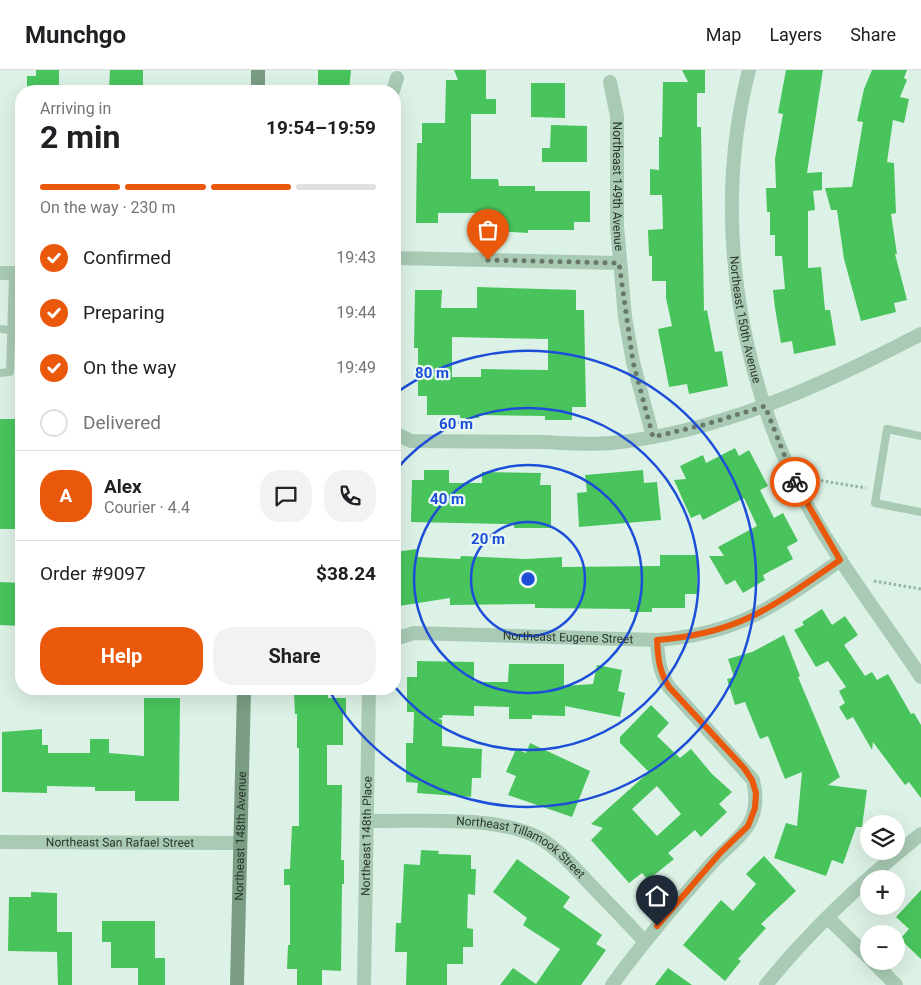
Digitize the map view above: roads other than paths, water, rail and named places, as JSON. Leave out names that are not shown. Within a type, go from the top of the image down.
[{"type":"main road","points":[[258,70],[258,85]]},
{"type":"main road","name":"Northeast 148th Avenue","points":[[237,985],[244,695]]},
{"type":"street","name":"Northeast 150th Avenue","points":[[749,70],[738,126],[734,168],[735,260],[741,316],[751,359],[765,406],[796,483],[840,560],[919,669]]},
{"type":"street","name":"Northeast 149th Avenue","points":[[610,82],[617,116],[619,263],[633,362],[653,437]]},
{"type":"street","points":[[401,258],[619,263]]},
{"type":"street","points":[[401,437],[411,441],[610,443],[653,437],[707,424],[765,406],[862,365],[921,334]]},
{"type":"street","name":"Northeast Eugene Street","points":[[401,637],[414,634],[657,640],[688,638],[737,624],[777,604],[840,560]]},
{"type":"street","points":[[612,985],[644,941],[721,852],[748,826],[755,808],[756,793],[752,780],[669,687],[661,675],[658,662],[657,640]]},
{"type":"street","name":"Northeast 148th Place","points":[[364,985],[369,695]]},
{"type":"street","name":"Northeast Tillamook Street","points":[[368,821],[481,823],[501,825],[523,831],[541,839],[563,856],[644,941]]},
{"type":"street","points":[[766,985],[828,918],[863,884],[921,834]]},
{"type":"street","name":"Northeast San Rafael Street","points":[[0,842],[240,843]]},
{"type":"street","points":[[828,918],[860,949]]},
{"type":"street","points":[[881,970],[896,985]]},
{"type":"lane","points":[[0,373],[10,372],[11,273]]},
{"type":"lane","points":[[0,329],[11,330]]},
{"type":"lane","points":[[921,436],[887,430],[875,503],[921,512]]}]
